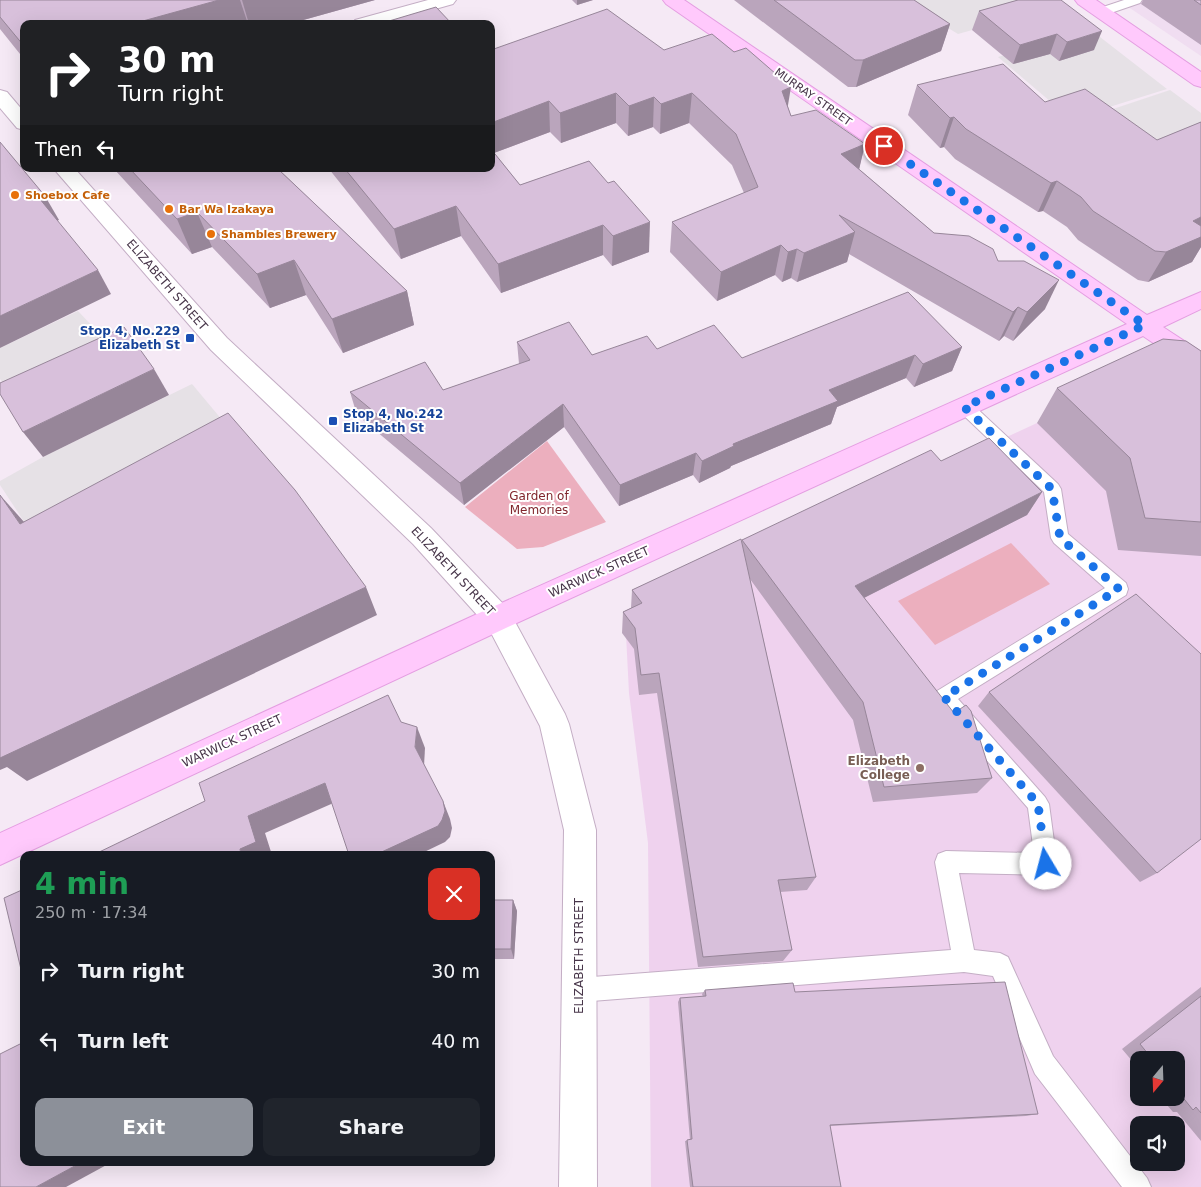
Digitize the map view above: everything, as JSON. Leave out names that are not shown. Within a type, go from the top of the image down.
[{"type":"street","points":[[375,20],[447,0]]},
{"type":"street","name":"MURRAY STREET","points":[[672,0],[1201,364]]},
{"type":"street","points":[[1084,0],[1201,81]]},
{"type":"street","points":[[0,96],[16,120]]},
{"type":"street","name":"ELIZABETH STREET","points":[[67,172],[219,344],[422,536],[498,618],[554,724],[580,830],[578,1187]]},
{"type":"street","name":"WARWICK STREET","points":[[0,849],[498,618],[1201,300]]},
{"type":"lane","points":[[1101,12],[1136,0]]},
{"type":"lane","points":[[964,407],[1052,489],[1060,538],[1119,589],[944,697],[1038,804],[1046,864],[946,862],[964,960]]},
{"type":"lane","points":[[579,990],[964,960],[1000,965],[1044,1065],[1138,1187]]},
{"type":"shaded area","points":[[902,0],[1043,0],[983,27],[958,34]]},
{"type":"shaded area","points":[[1118,0],[1201,0],[1201,56]]},
{"type":"shaded area","points":[[1091,30],[1167,89],[1071,119],[998,57]]},
{"type":"shaded area","points":[[1170,90],[1201,113],[1201,142],[1136,166],[1080,120]]},
{"type":"shaded area","points":[[78,311],[109,344],[10,392],[0,379],[0,348]]},
{"type":"shaded area","points":[[192,384],[243,445],[25,523],[0,485],[0,481],[43,457]]},
{"type":"shaded area","name":"Elizabeth College","points":[[1201,405],[1201,1187],[651,1187],[648,843],[629,693],[625,615],[1037,423]]},
{"type":"green space","name":"Garden of Memories","points":[[547,441],[606,522],[543,547],[517,549],[465,507]]},
{"type":"green space","points":[[1011,543],[1050,584],[935,645],[898,601]]},
{"type":"building","points":[[0,0],[219,0],[146,20],[20,20],[20,41],[0,17]]},
{"type":"building","points":[[774,0],[914,0],[950,24],[863,60],[855,60]]},
{"type":"building","points":[[1018,0],[1061,0],[1102,31],[1067,42],[1057,34],[1020,45],[979,11]]},
{"type":"building","points":[[1194,0],[1201,0],[1201,5]]},
{"type":"building","points":[[436,7],[448,20],[392,20]]},
{"type":"building","points":[[607,9],[664,50],[712,34],[734,52],[746,48],[791,87],[782,91],[791,116],[816,110],[865,144],[841,154],[934,233],[969,236],[993,249],[998,261],[1024,261],[1059,280],[1027,312],[1018,307],[1013,312],[839,215],[855,232],[804,253],[797,249],[788,252],[781,245],[721,272],[672,222],[758,187],[736,134],[692,93],[661,104],[654,97],[629,106],[616,93],[560,113],[549,101],[495,121],[495,49]]},
{"type":"building","points":[[1003,64],[1045,102],[1085,89],[1157,140],[1201,122],[1201,217],[1193,221],[1201,226],[1201,237],[1166,252],[1155,251],[1093,211],[1081,197],[1057,181],[1051,183],[966,129],[954,117],[950,118],[917,85]]},
{"type":"building","points":[[0,142],[20,166],[20,172],[25,172],[45,196],[39,198],[98,270],[0,316]]},
{"type":"building","points":[[495,154],[520,185],[589,161],[608,183],[614,181],[650,222],[613,236],[603,225],[498,264],[456,206],[394,229],[347,172],[495,172]]},
{"type":"building","points":[[133,172],[281,172],[407,291],[332,319],[294,260],[257,274],[197,212],[177,219]]},
{"type":"building","points":[[908,292],[962,347],[923,364],[915,355],[829,390],[838,401],[733,444],[734,446],[702,461],[696,453],[620,485],[563,404],[460,483],[350,392],[425,362],[443,390],[530,360],[517,342],[569,322],[592,355],[647,336],[657,349],[714,325],[742,358]]},
{"type":"building","points":[[124,327],[154,369],[23,432],[0,394],[0,383]]},
{"type":"building","points":[[1163,339],[1186,341],[1201,351],[1201,522],[1145,518],[1130,458],[1057,388]]},
{"type":"building","points":[[228,413],[295,490],[366,587],[0,758],[0,495],[20,524]]},
{"type":"building","points":[[989,438],[1042,492],[855,586],[954,713],[966,705],[971,711],[992,778],[884,787],[863,702],[742,540],[931,450],[941,461]]},
{"type":"building","points":[[741,539],[816,877],[778,880],[792,950],[703,957],[659,673],[641,675],[635,628],[623,612],[642,603],[632,590]]},
{"type":"building","points":[[1136,594],[1201,654],[1201,839],[1157,873],[989,692]]},
{"type":"building","points":[[388,695],[401,722],[417,727],[415,747],[443,801],[445,811],[438,826],[384,851],[348,851],[325,783],[248,816],[256,842],[240,849],[240,851],[101,851],[205,801],[199,783]]},
{"type":"building","points":[[20,891],[20,965],[4,898]]},
{"type":"building","points":[[495,900],[513,900],[511,949],[495,949]]},
{"type":"building","points":[[1005,982],[1038,1114],[830,1125],[841,1187],[693,1187],[687,1140],[692,1139],[680,998],[706,996],[705,990],[793,983],[795,992]]},
{"type":"building","points":[[1201,996],[1201,1113],[1196,1107],[1193,1110],[1185,1100],[1185,1051],[1146,1051],[1140,1044]]},
{"type":"building","points":[[20,1044],[20,1166],[75,1166],[36,1187],[0,1187],[0,1054]]},
{"type":"place","name":"Shoebox Cafe","points":[[15,195]]},
{"type":"place","name":"Bar Wa Izakaya","points":[[169,209]]},
{"type":"place","name":"Shambles Brewery","points":[[211,234]]},
{"type":"place","name":"Stop 4, No.229 Elizabeth St","points":[[190,338]]},
{"type":"place","name":"Stop 4, No.242 Elizabeth St","points":[[333,421]]},
{"type":"place","name":"Elizabeth College","points":[[920,768]]},
{"type":"route","points":[[884,146],[1145,325],[964,407],[1052,489],[1060,538],[1119,589],[944,697],[1038,804],[1046,864]]}]
